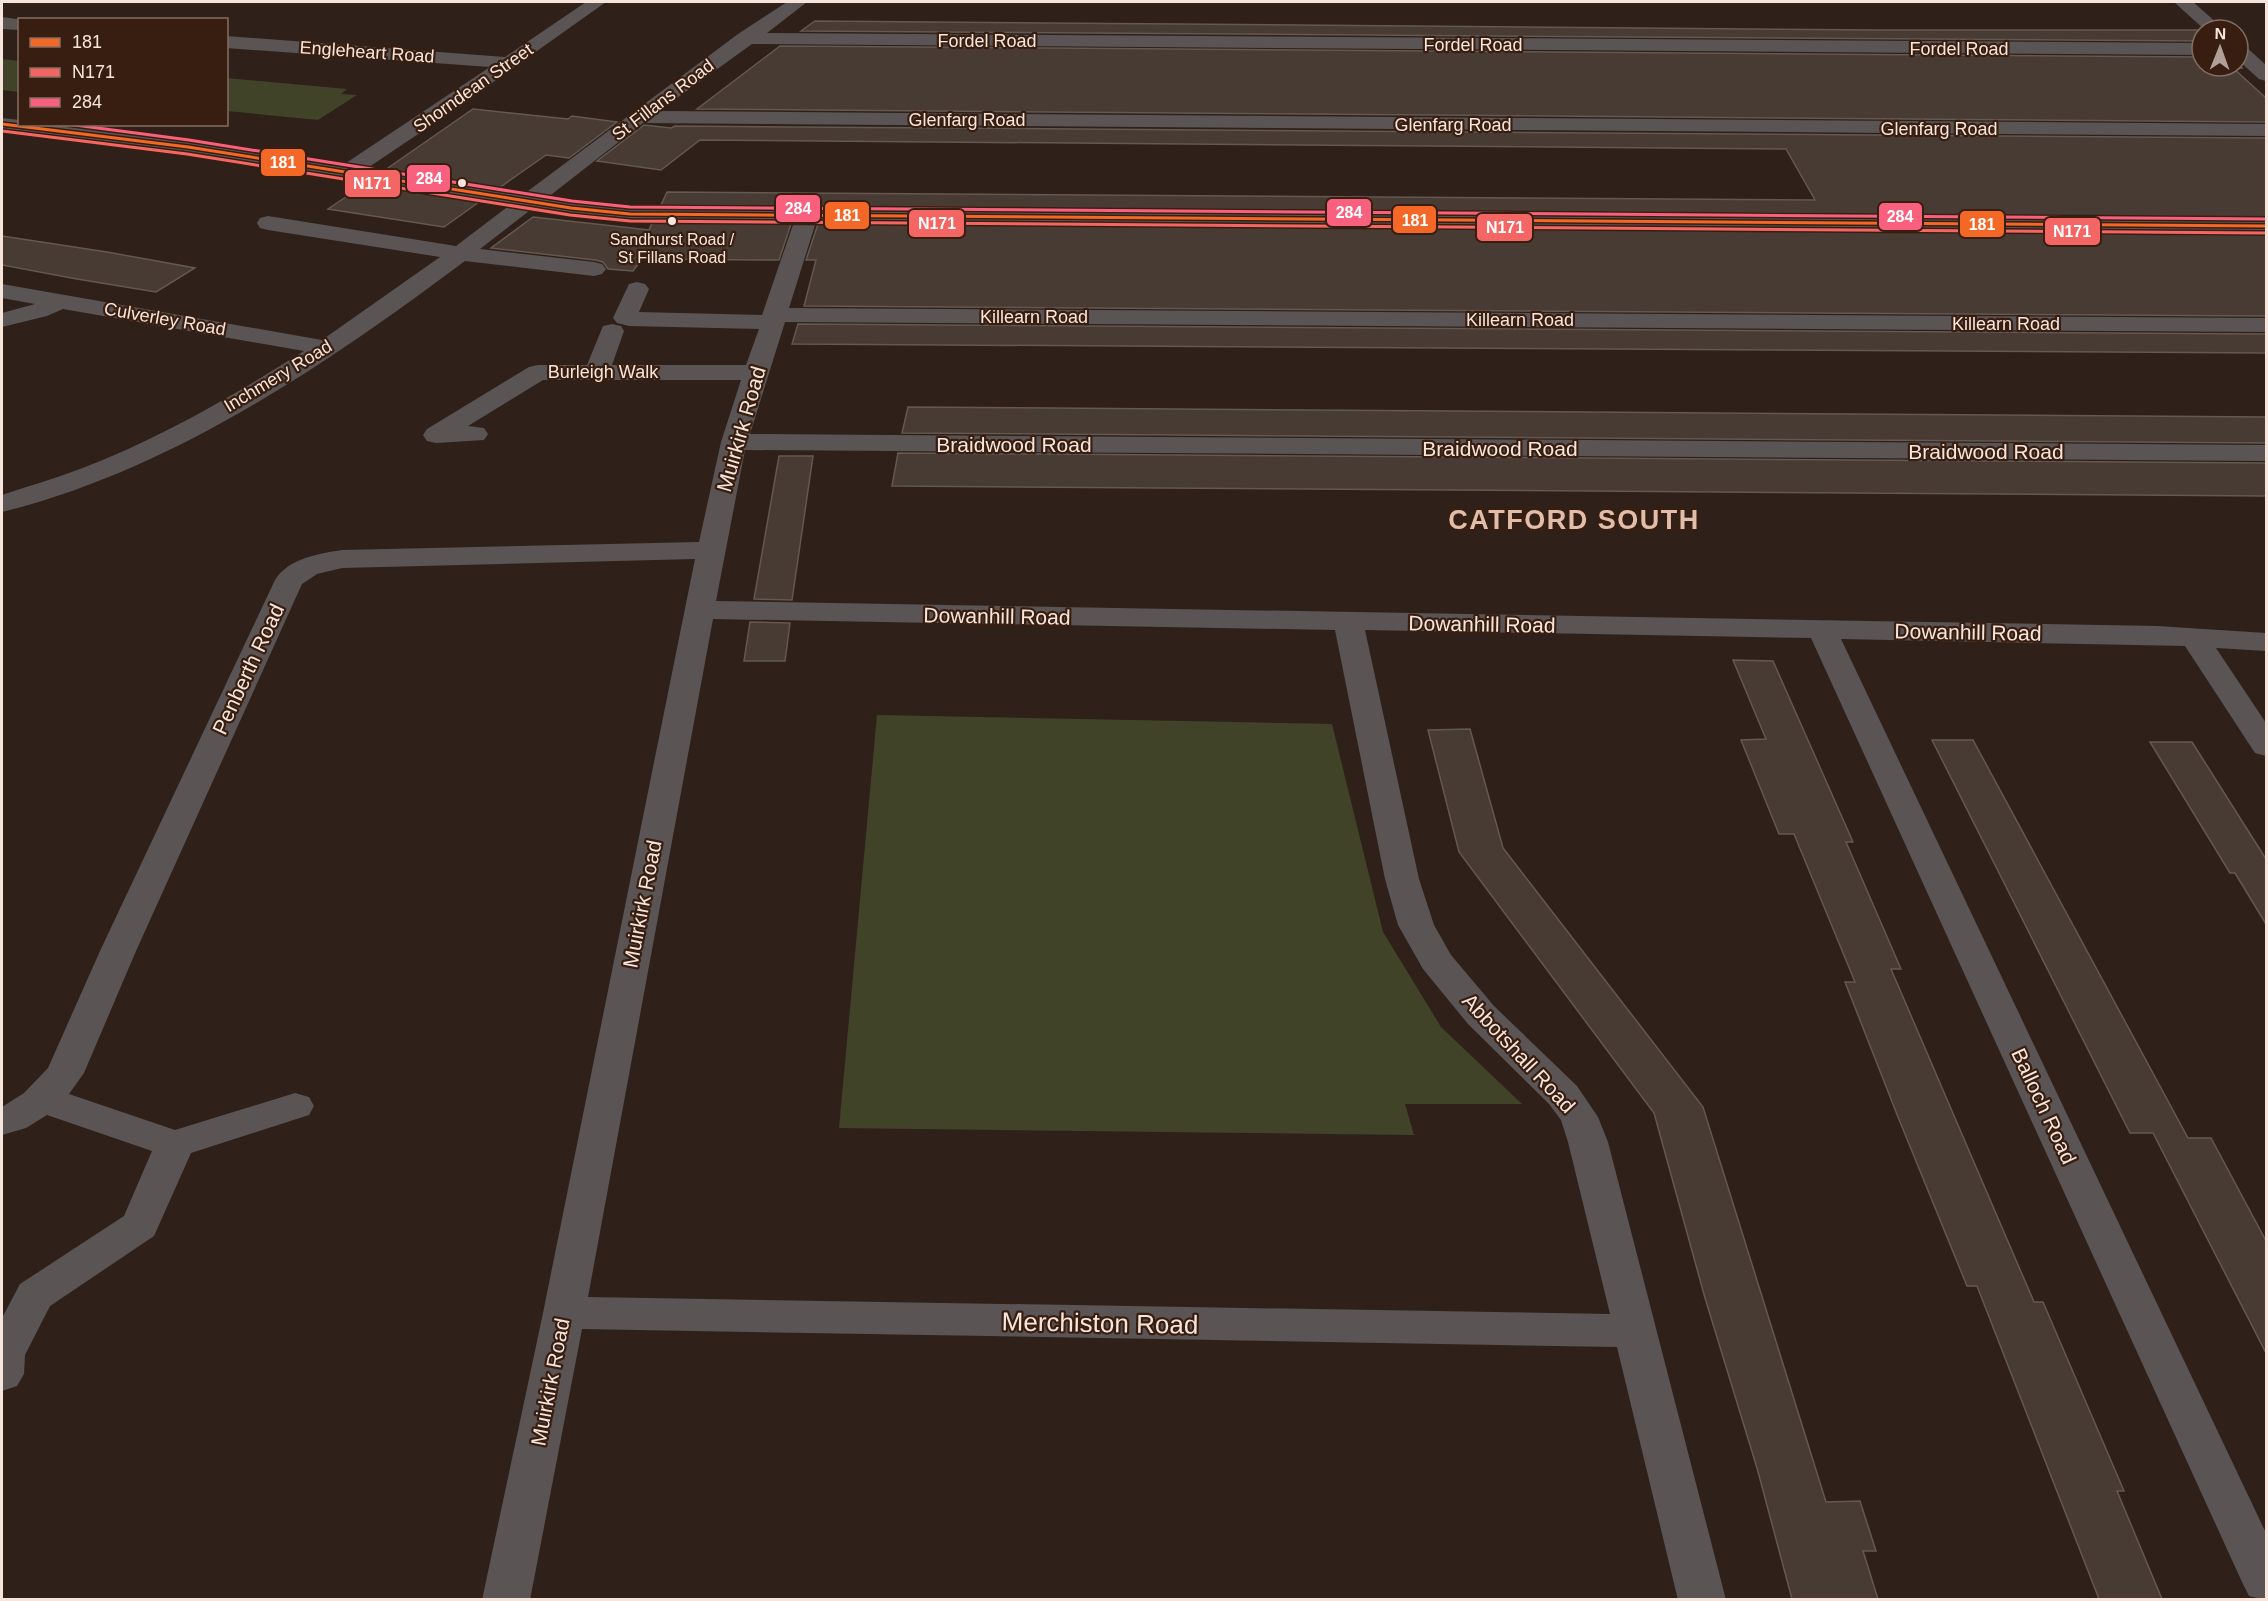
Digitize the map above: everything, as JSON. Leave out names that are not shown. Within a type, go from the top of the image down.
[{"type":"street","points":[[587,2],[597,2]]},
{"type":"street","name":"Shorndean Street","points":[[347,172],[597,2]]},
{"type":"street","name":"St Fillans Road","points":[[530,202],[639,117],[745,38],[798,2]]},
{"type":"street","points":[[2183,2],[2202,18]]},
{"type":"street","points":[[2,23],[18,24]]},
{"type":"street","name":"Fordel Road","points":[[745,38],[2190,49]]},
{"type":"street","name":"Engleheart Road","points":[[228,42],[508,63]]},
{"type":"street","points":[[2250,61],[2266,75]]},
{"type":"street","name":"Glenfarg Road","points":[[639,117],[2266,130]]},
{"type":"street","points":[[2,123],[18,125]]},
{"type":"street","points":[[28,126],[97,134],[530,202],[630,214],[2266,226]]},
{"type":"street","name":"Inchmery Road","points":[[2,504],[92,473],[167,439],[244,398],[328,348],[530,202]]},
{"type":"street","name":"Muirkirk Road","points":[[506,1599],[564,1313],[698,610],[734,442],[807,217]]},
{"type":"street","points":[[268,223],[459,253],[594,269]]},
{"type":"street","name":"Killearn Road","points":[[637,289],[625,318],[2266,326]]},
{"type":"street","name":"Culverley Road","points":[[2,291],[328,348]]},
{"type":"street","points":[[2,320],[39,311],[60,301]]},
{"type":"street","points":[[597,372],[612,331]]},
{"type":"street","name":"Burleigh Walk","points":[[475,434],[436,435],[538,372],[755,373]]},
{"type":"street","name":"Braidwood Road","points":[[734,442],[2266,453]]},
{"type":"street","name":"Penberth Road","points":[[2,1122],[44,1099],[65,1073],[118,951],[253,657],[289,580],[299,570],[316,563],[342,559],[711,550]]},
{"type":"street","name":"Dowanhill Road","points":[[698,610],[1822,629],[2194,637],[2266,642]]},
{"type":"street","name":"Abbotshall Road","points":[[1348,621],[1402,879],[1416,925],[1436,961],[1481,1015],[1563,1095],[1579,1117],[1601,1187],[1702,1599]]},
{"type":"street","name":"Balloch Road","points":[[1822,629],[2266,1582]]},
{"type":"street","points":[[2194,637],[2266,746]]},
{"type":"street","points":[[44,1099],[175,1144],[295,1106]]},
{"type":"street","points":[[2,1374],[3,1355],[35,1295],[140,1225],[175,1144]]},
{"type":"street","name":"Merchiston Road","points":[[564,1313],[1635,1331]]},
{"type":"green space","points":[[2,59],[18,61],[18,92],[2,90]]},
{"type":"green space","points":[[228,78],[347,89],[341,94],[357,95],[318,120],[228,111]]},
{"type":"green space","points":[[877,715],[1332,724],[1383,932],[1441,1027],[1522,1104],[1405,1104],[1414,1135],[839,1128]]},
{"type":"building","points":[[815,21],[1879,30],[2190,30],[2190,41],[801,31]]},
{"type":"building","points":[[780,46],[2190,57],[2190,78],[2244,78],[2266,98],[2266,122],[697,109]]},
{"type":"building","points":[[473,109],[568,119],[572,116],[617,122],[569,158],[546,155],[499,188],[385,170]]},
{"type":"building","points":[[644,125],[671,128],[675,126],[2266,138],[2266,217],[661,205],[667,192],[1815,200],[1786,149],[700,140],[661,170],[597,161]]},
{"type":"building","points":[[365,184],[479,202],[444,227],[328,209]]},
{"type":"building","points":[[533,217],[649,230],[652,223],[791,224],[779,260],[642,259],[633,271],[608,269],[603,262],[595,260],[491,248]]},
{"type":"building","points":[[818,224],[2266,235],[2266,316],[804,306],[816,260],[806,260]]},
{"type":"building","points":[[2,236],[195,268],[156,292],[77,279],[2,265]]},
{"type":"building","points":[[798,324],[2266,334],[2266,353],[792,344]]},
{"type":"building","points":[[908,407],[2266,417],[2266,443],[902,433]]},
{"type":"building","points":[[898,453],[2266,463],[2266,496],[892,486]]},
{"type":"building","points":[[779,456],[813,456],[792,600],[754,599]]},
{"type":"building","points":[[750,622],[790,623],[785,661],[744,661]]},
{"type":"building","points":[[1733,660],[1773,661],[1853,842],[1846,842],[1901,969],[1891,969],[2034,1302],[2043,1302],[2124,1491],[2117,1491],[2162,1599],[2099,1599],[1977,1286],[1967,1286],[1898,1117],[1845,982],[1855,982],[1794,834],[1779,834],[1741,740],[1766,739]]},
{"type":"building","points":[[1470,729],[1503,848],[1703,1107],[1826,1502],[1860,1501],[1876,1551],[1863,1551],[1878,1599],[1792,1599],[1757,1468],[1705,1298],[1654,1113],[1459,852],[1428,730]]},
{"type":"building","points":[[1932,740],[1973,740],[2188,1138],[2211,1138],[2266,1241],[2266,1353],[2153,1133],[2130,1133]]},
{"type":"building","points":[[2150,742],[2192,742],[2266,859],[2266,924],[2235,873],[2230,873]]},
{"type":"transit line","name":"181","points":[[2,124],[18,126]]},
{"type":"transit line","name":"181","points":[[18,126],[188,147],[571,208],[630,214],[2266,226]]},
{"type":"transit line","name":"284","points":[[82,126],[189,140],[572,201],[630,207],[2266,219]]},
{"type":"transit line","name":"N171","points":[[2,131],[187,154],[570,215],[630,221],[2266,233]]},
{"type":"place","name":"Sandhurst Road / St Fillans Road","points":[[672,221]]},
{"type":"district","name":"CATFORD SOUTH","points":[[1574,520]]}]
